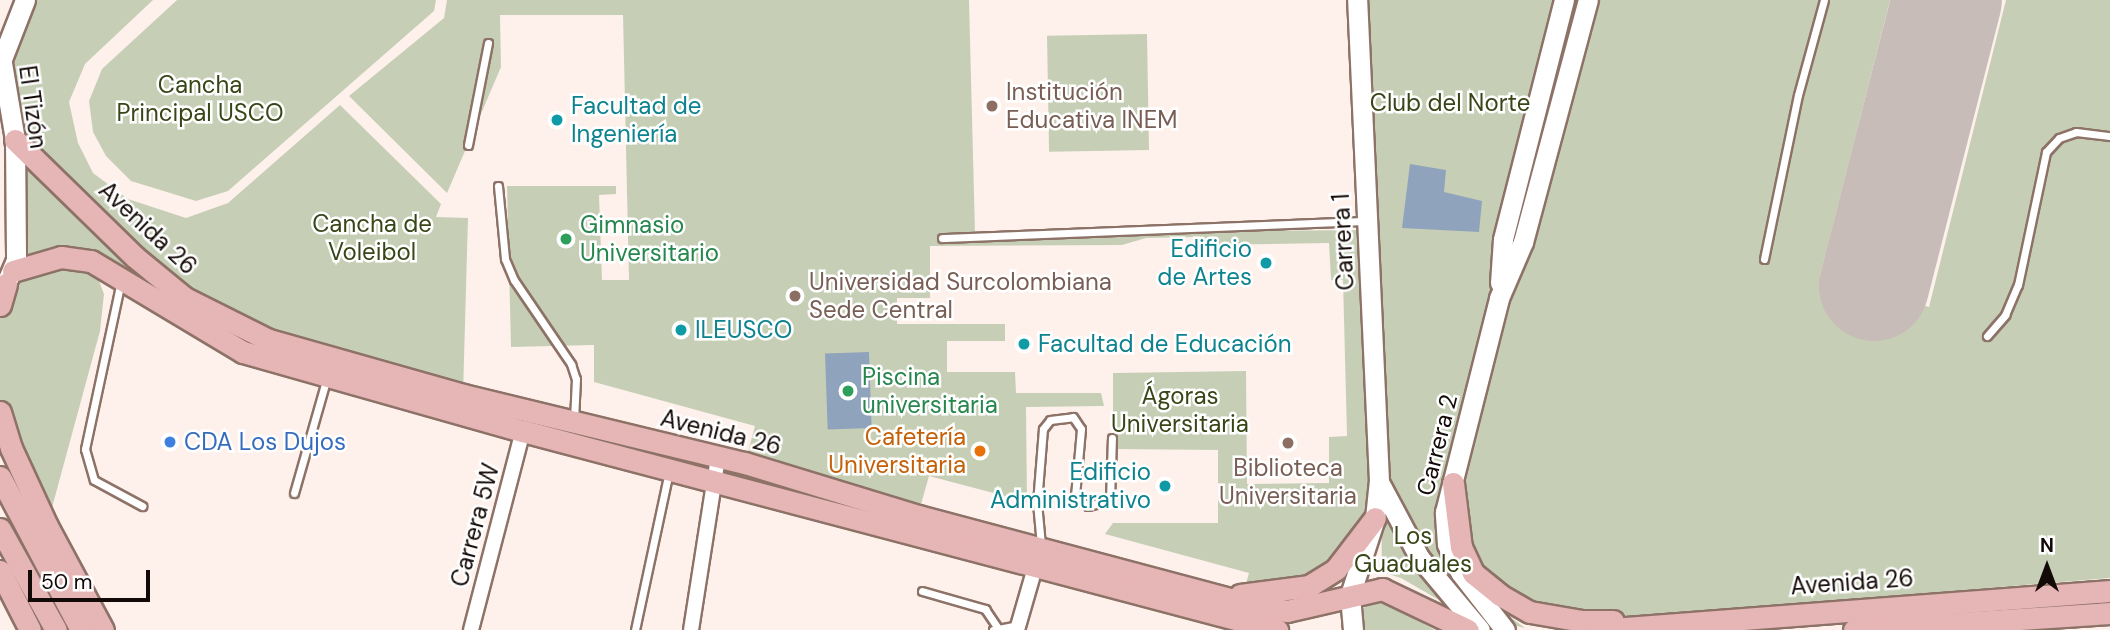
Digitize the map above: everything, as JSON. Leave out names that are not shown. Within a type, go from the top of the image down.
[{"type":"main road","points":[[1,55],[25,0]]},
{"type":"main road","name":"Carrera 1","points":[[1350,595],[1375,518],[1379,481],[1357,0]]},
{"type":"main road","name":"Carrera 2","points":[[1499,298],[1503,239],[1564,0]]},
{"type":"main road","name":"Carrera 2","points":[[1505,630],[1460,572],[1447,544],[1445,512],[1499,298],[1523,242],[1588,0]]},
{"type":"main road","name":"El Tizón","points":[[1,55],[15,140],[18,225],[5,287]]},
{"type":"main road","name":"Avenida 26","points":[[15,140],[135,257],[185,298],[269,340],[572,432],[669,468],[713,479],[1038,557],[1287,611],[1382,589],[1468,630]]},
{"type":"main road","name":"Avenida 26","points":[[5,287],[61,257],[91,261],[233,347],[523,431],[572,432],[718,457],[1277,630]]},
{"type":"main road","points":[[0,412],[41,515],[103,630]]},
{"type":"main road","points":[[0,477],[81,630]]},
{"type":"main road","name":"Carrera 2","points":[[1379,481],[1419,557],[1480,630]]},
{"type":"main road","points":[[1452,483],[1461,547],[1474,573],[1500,595],[1552,618],[1652,627]]},
{"type":"main road","points":[[1216,596],[1283,592],[1309,586],[1345,560],[1375,518]]},
{"type":"main road","points":[[0,529],[56,630]]},
{"type":"main road","points":[[0,571],[30,630]]},
{"type":"main road","name":"Avenida 26","points":[[1599,630],[2110,591]]},
{"type":"main road","points":[[1350,595],[1353,630]]},
{"type":"main road","name":"Avenida 26","points":[[1854,630],[2110,613]]},
{"type":"street","name":"Carrera 5W","points":[[471,630],[523,431]]},
{"type":"street","points":[[691,630],[718,457]]},
{"type":"street","points":[[1018,627],[1038,557]]},
{"type":"lane","points":[[1764,259],[1798,95],[1824,0]]},
{"type":"lane","points":[[468,145],[488,43]]},
{"type":"lane","points":[[1987,336],[2005,315],[2018,285],[2046,152],[2059,138],[2076,131],[2110,136]]},
{"type":"lane","points":[[498,186],[505,259],[514,280],[571,364],[576,379],[572,432]]},
{"type":"lane","points":[[942,238],[1367,221]]},
{"type":"lane","points":[[121,281],[85,449],[94,480],[142,506]]},
{"type":"lane","points":[[294,493],[328,376]]},
{"type":"lane","points":[[1038,557],[1037,503],[1043,429],[1050,420],[1073,417],[1081,429],[1074,496],[1088,506],[1110,500],[1112,438]]},
{"type":"lane","points":[[635,630],[669,468]]},
{"type":"lane","points":[[922,591],[985,609],[995,628],[1018,627]]},
{"type":"green space","name":"Cancha de Voleibol","points":[[25,0],[153,0],[85,64],[69,102],[78,143],[93,173],[128,199],[186,218],[228,203],[340,105],[441,204],[436,217],[468,218],[463,395],[96,273],[104,294],[100,331],[47,526],[0,411],[0,308],[17,260],[0,83]]},
{"type":"green space","name":"Cancha Principal USCO","points":[[177,0],[436,0],[434,11],[228,191],[196,201],[131,181],[106,156],[93,132],[89,101],[102,69]]},
{"type":"green space","points":[[447,0],[969,0],[975,233],[1365,230],[1357,0],[1564,0],[1465,429],[1588,0],[1890,0],[1820,276],[1929,307],[2006,0],[2110,0],[2110,578],[1582,621],[1552,618],[1473,573],[1452,484],[1437,503],[1436,523],[1462,581],[1525,628],[1458,611],[1401,578],[1382,572],[1381,485],[1356,543],[1334,566],[1241,601],[1249,573],[1105,534],[1113,523],[1218,523],[1218,450],[1113,449],[1113,373],[1246,371],[1247,484],[1329,483],[1329,437],[1347,436],[1343,280],[1331,280],[1329,243],[1202,245],[1194,237],[1146,238],[1122,245],[930,246],[930,298],[897,298],[897,324],[1005,324],[1005,341],[947,341],[947,372],[1015,372],[1016,393],[1101,393],[1104,406],[1026,407],[1027,502],[929,476],[918,515],[745,463],[755,426],[594,382],[594,345],[511,347],[507,186],[616,186],[616,194],[599,195],[602,280],[629,280],[623,15],[500,15],[501,67],[447,193],[349,96],[444,18]]},
{"type":"green space","points":[[1147,34],[1149,150],[1049,152],[1047,36]]},
{"type":"green space","points":[[1381,603],[1435,630],[1365,630],[1362,610],[1368,604]]},
{"type":"water","points":[[1410,164],[1446,170],[1444,192],[1482,201],[1479,232],[1402,228]]},
{"type":"water","name":"Piscina universitaria","points":[[869,352],[872,428],[828,429],[825,354]]},
{"type":"runway","points":[[1874,286],[1947,0]]},
{"type":"place","name":"Institución Educativa INEM","points":[[992,106]]},
{"type":"place","name":"Facultad de Ingeniería","points":[[557,120]]},
{"type":"place","name":"Gimnasio Universitario","points":[[566,239]]},
{"type":"place","name":"Edificio de Artes","points":[[1266,263]]},
{"type":"place","name":"Universidad Surcolombiana Sede Central","points":[[795,296]]},
{"type":"place","name":"ILEUSCO","points":[[681,330]]},
{"type":"place","name":"Facultad de Educación","points":[[1024,344]]},
{"type":"place","name":"Piscina universitaria","points":[[848,391]]},
{"type":"place","name":"CDA Los Dujos","points":[[170,442]]},
{"type":"place","name":"Biblioteca Universitaria","points":[[1288,443]]},
{"type":"place","name":"Cafetería Universitaria","points":[[980,451]]},
{"type":"place","name":"Edificio Administrativo","points":[[1165,486]]},
{"type":"park label","name":"Club del Norte","points":[[1450,103]]},
{"type":"park label","name":"Ágoras Universitaria","points":[[1180,410]]},
{"type":"park label","name":"Los Guaduales","points":[[1413,550]]}]
